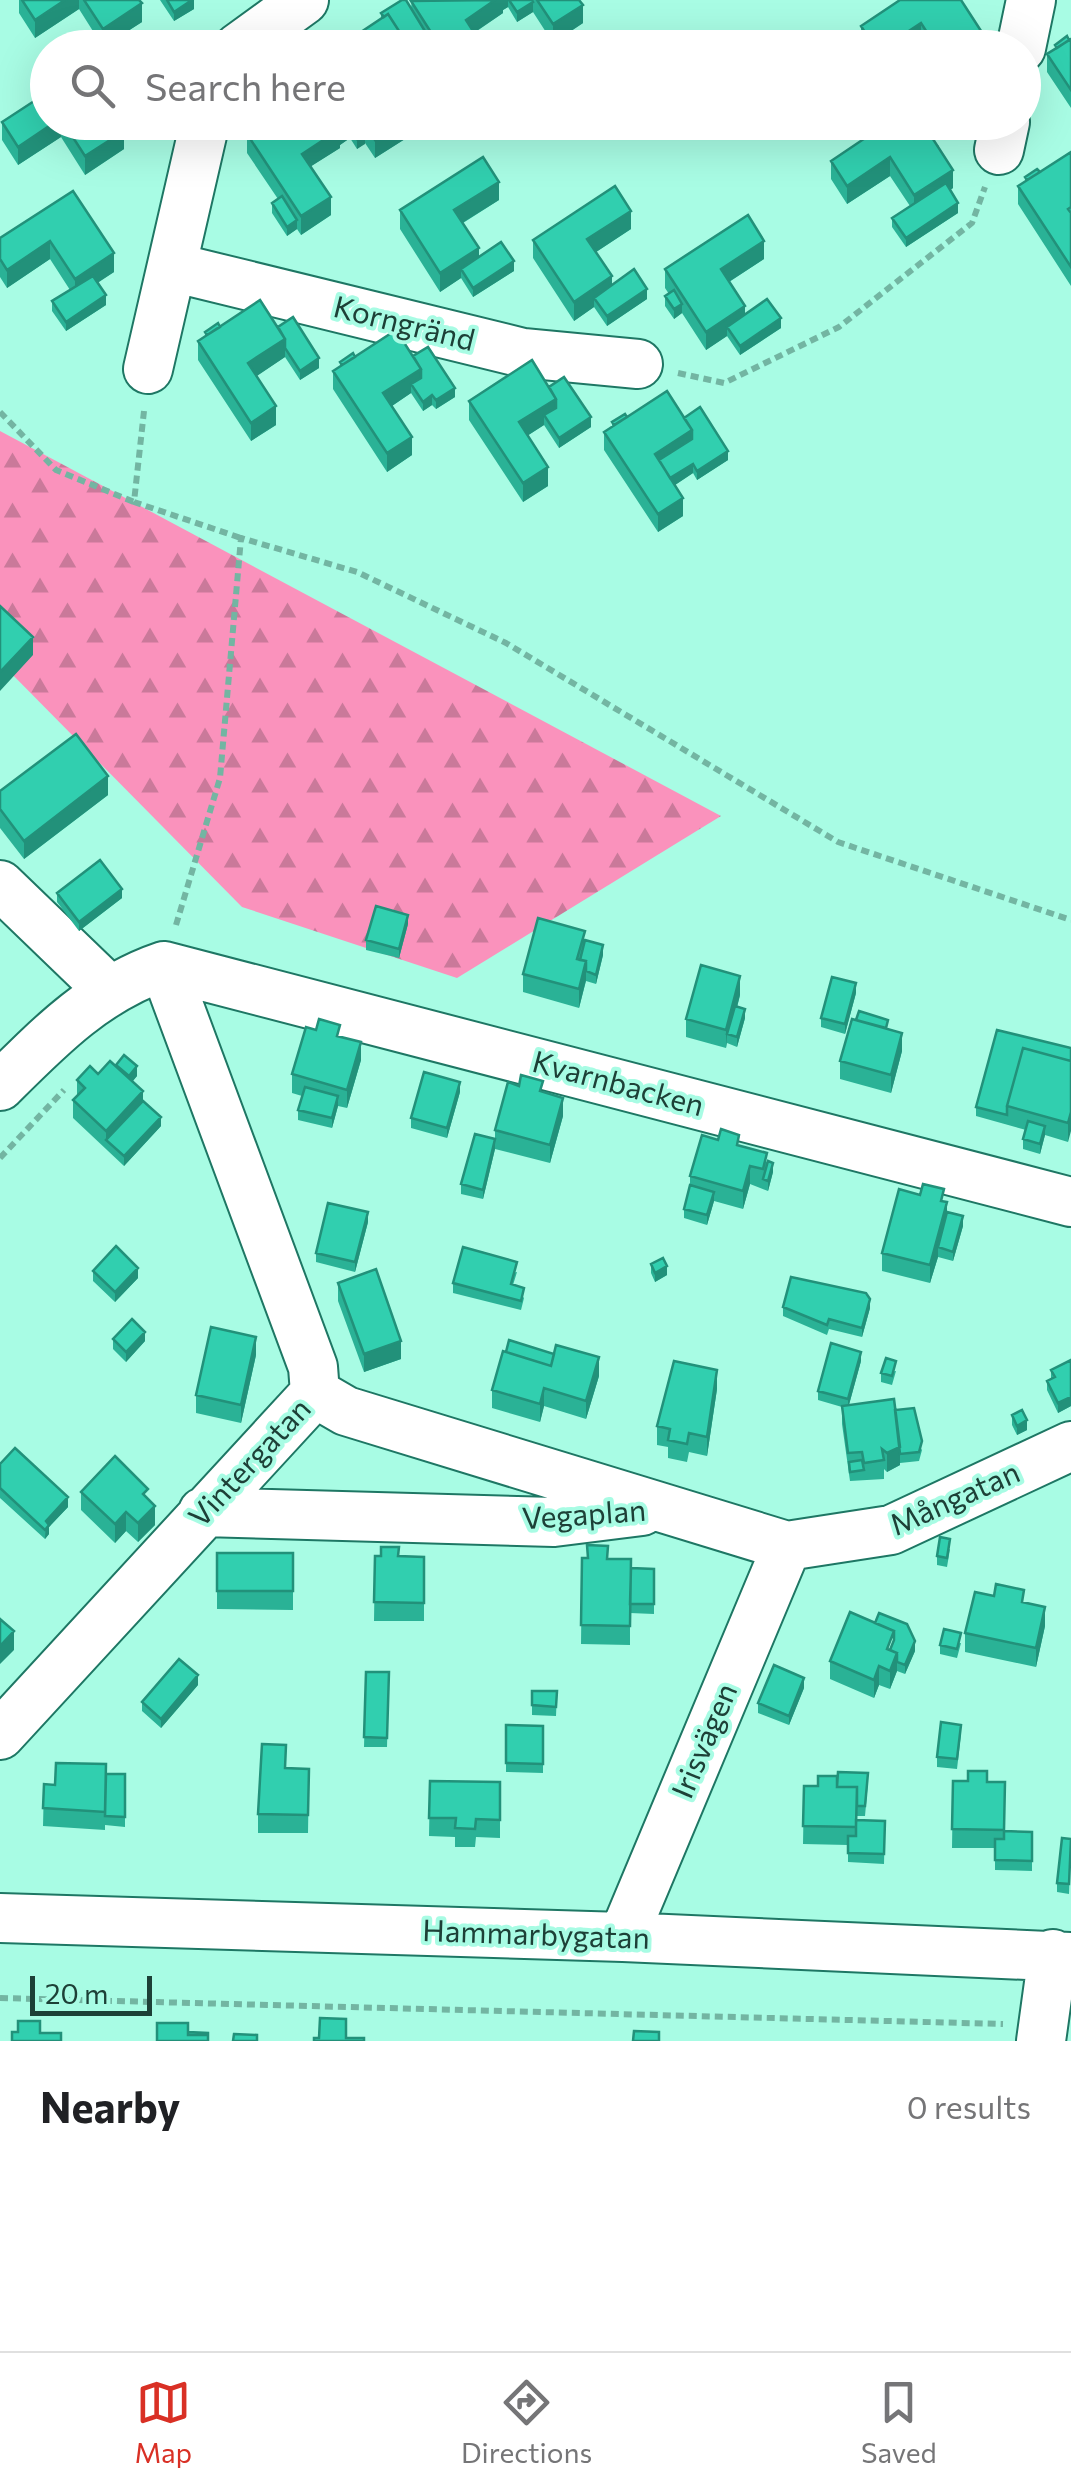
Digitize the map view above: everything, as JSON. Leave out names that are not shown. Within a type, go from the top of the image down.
[{"type":"street","points":[[263,30],[304,0]]},
{"type":"street","points":[[1025,30],[1031,0]]},
{"type":"street","points":[[148,369],[201,140]]},
{"type":"street","name":"Korngränd","points":[[172,267],[523,353],[638,364]]},
{"type":"street","points":[[0,884],[109,990]]},
{"type":"street","points":[[0,1086],[76,1014],[109,990],[164,966]]},
{"type":"street","name":"Kvarnbacken","points":[[164,966],[1071,1202]]},
{"type":"street","name":"Vintergatan","points":[[0,1735],[315,1393],[313,1367],[164,966]]},
{"type":"street","name":"Vegaplan","points":[[315,1393],[346,1411],[660,1509]]},
{"type":"street","name":"Mångatan","points":[[660,1509],[788,1546],[891,1530],[1071,1446]]},
{"type":"street","name":"Vegaplan","points":[[204,1512],[554,1522],[660,1509]]},
{"type":"street","name":"Irisvägen","points":[[623,1937],[788,1546]]},
{"type":"street","name":"Hammarbygatan","points":[[0,1918],[623,1937],[1062,1956]]},
{"type":"street","points":[[1043,2033],[1062,1956]]},
{"type":"path","points":[[638,364],[724,383],[838,328],[972,223],[1001,140]]},
{"type":"path","points":[[134,502],[148,369]]},
{"type":"path","points":[[0,412],[56,470],[134,502],[358,572],[506,642],[838,842],[1071,920]]},
{"type":"path","points":[[164,966],[220,778],[241,538]]},
{"type":"path","points":[[0,1998],[1043,2033]]},
{"type":"green space","points":[[0,431],[721,816],[457,978],[242,907],[0,662]]},
{"type":"building","points":[[22,0],[65,0],[35,20]]},
{"type":"building","points":[[84,0],[139,0],[142,3],[103,29]]},
{"type":"building","points":[[167,0],[192,0],[174,12]]},
{"type":"building","points":[[406,0],[424,30],[398,30],[388,14],[384,17],[381,13]]},
{"type":"building","points":[[495,0],[466,20],[472,30],[430,30],[411,1]]},
{"type":"building","points":[[509,0],[532,0],[533,2],[517,12]]},
{"type":"building","points":[[537,0],[579,0],[583,5],[553,24]]},
{"type":"building","points":[[900,0],[961,0],[980,30],[925,30],[921,23],[910,30],[864,30],[861,26]]},
{"type":"building","points":[[388,14],[398,30],[364,30]]},
{"type":"building","points":[[1071,39],[1071,90],[1047,54]]},
{"type":"building","points":[[30,104],[30,139],[18,147],[2,122]]},
{"type":"building","points":[[75,140],[110,140],[85,156]]},
{"type":"building","points":[[251,140],[323,140],[302,154],[331,197],[301,216]]},
{"type":"building","points":[[862,140],[934,140],[953,170],[914,195],[890,157],[847,186],[831,161]]},
{"type":"building","points":[[1071,152],[1068,209],[1071,267],[1018,186]]},
{"type":"building","points":[[483,157],[499,182],[454,210],[479,248],[440,273],[400,210]]},
{"type":"building","points":[[946,183],[958,203],[906,238],[892,218]]},
{"type":"building","points":[[615,186],[631,211],[587,239],[612,276],[574,302],[533,240]]},
{"type":"building","points":[[73,191],[114,253],[75,279],[50,241],[7,270],[0,259],[0,238]]},
{"type":"building","points":[[282,196],[297,220],[287,227],[272,203]]},
{"type":"building","points":[[748,215],[764,241],[721,269],[745,306],[706,332],[665,269]]},
{"type":"building","points":[[501,242],[514,261],[473,288],[461,269]]},
{"type":"building","points":[[634,269],[647,289],[607,316],[594,298]]},
{"type":"building","points":[[93,276],[106,295],[66,322],[52,301]]},
{"type":"building","points":[[674,290],[682,304],[674,309],[665,296]]},
{"type":"building","points":[[767,299],[781,318],[740,346],[727,327]]},
{"type":"building","points":[[260,300],[285,339],[248,363],[276,406],[251,423],[198,341]]},
{"type":"building","points":[[293,317],[319,358],[300,371],[285,348],[278,327]]},
{"type":"building","points":[[396,330],[421,369],[383,393],[412,437],[387,453],[333,371]]},
{"type":"building","points":[[428,347],[455,388],[436,400],[432,395],[423,402],[411,384],[421,378],[421,369],[413,356]]},
{"type":"building","points":[[532,360],[556,399],[519,422],[548,467],[523,483],[469,401]]},
{"type":"building","points":[[564,377],[591,417],[559,438],[544,415],[556,408],[549,387]]},
{"type":"building","points":[[667,391],[692,430],[655,454],[683,498],[658,514],[604,432]]},
{"type":"building","points":[[700,407],[728,451],[697,471],[693,464],[670,478],[659,460],[692,439],[692,430],[684,418]]},
{"type":"building","points":[[0,606],[33,637],[0,672]]},
{"type":"building","points":[[76,734],[108,776],[24,841],[0,809],[0,791]]},
{"type":"building","points":[[100,860],[122,889],[79,922],[57,893]]},
{"type":"building","points":[[376,906],[408,915],[399,949],[366,940]]},
{"type":"building","points":[[538,918],[585,931],[577,959],[586,961],[579,989],[523,974]]},
{"type":"building","points":[[585,940],[603,945],[596,975],[586,971],[586,961],[580,960]]},
{"type":"building","points":[[701,965],[740,976],[726,1030],[686,1019]]},
{"type":"building","points":[[832,977],[856,983],[845,1024],[821,1018]]},
{"type":"building","points":[[735,1006],[745,1009],[737,1037],[727,1034]]},
{"type":"building","points":[[859,1011],[888,1020],[886,1028],[856,1020]]},
{"type":"building","points":[[319,1019],[340,1025],[337,1036],[361,1042],[347,1090],[292,1074],[306,1027],[316,1030]]},
{"type":"building","points":[[852,1019],[902,1033],[891,1075],[840,1061]]},
{"type":"building","points":[[997,1030],[1071,1048],[1071,1061],[1023,1048],[1007,1115],[976,1107]]},
{"type":"building","points":[[1023,1048],[1071,1061],[1068,1123],[1007,1106]]},
{"type":"building","points":[[124,1055],[137,1066],[129,1076],[116,1065]]},
{"type":"building","points":[[110,1061],[143,1091],[106,1131],[73,1100],[85,1088],[77,1080],[90,1066],[98,1074]]},
{"type":"building","points":[[424,1072],[460,1082],[447,1128],[411,1118]]},
{"type":"building","points":[[521,1075],[543,1081],[540,1091],[563,1098],[550,1145],[495,1130],[508,1082],[519,1086]]},
{"type":"building","points":[[305,1087],[338,1096],[332,1118],[298,1110]]},
{"type":"building","points":[[143,1101],[161,1117],[124,1156],[106,1140]]},
{"type":"building","points":[[1028,1121],[1045,1126],[1040,1144],[1023,1139]]},
{"type":"building","points":[[721,1129],[739,1135],[737,1145],[767,1153],[763,1169],[750,1166],[743,1191],[690,1176],[702,1135],[718,1140]]},
{"type":"building","points":[[475,1134],[495,1139],[483,1190],[461,1184]]},
{"type":"building","points":[[768,1161],[773,1163],[768,1181],[763,1179]]},
{"type":"building","points":[[923,1184],[944,1189],[941,1201],[947,1202],[930,1265],[882,1253],[899,1189],[920,1195]]},
{"type":"building","points":[[690,1185],[714,1192],[707,1215],[684,1209]]},
{"type":"building","points":[[328,1203],[368,1212],[355,1262],[316,1253]]},
{"type":"building","points":[[947,1212],[963,1216],[953,1252],[938,1247]]},
{"type":"building","points":[[116,1246],[138,1268],[115,1292],[93,1271]]},
{"type":"building","points":[[463,1247],[517,1262],[511,1284],[524,1288],[521,1301],[453,1283]]},
{"type":"building","points":[[663,1258],[667,1266],[655,1273],[651,1264]]},
{"type":"building","points":[[376,1269],[401,1341],[364,1354],[338,1283]]},
{"type":"building","points":[[791,1277],[866,1293],[870,1299],[862,1328],[829,1319],[827,1325],[783,1307]]},
{"type":"building","points":[[132,1319],[145,1332],[126,1352],[113,1339]]},
{"type":"building","points":[[211,1327],[256,1337],[241,1405],[196,1395]]},
{"type":"building","points":[[509,1340],[554,1354],[551,1366],[506,1352]]},
{"type":"building","points":[[831,1343],[861,1352],[848,1399],[818,1391]]},
{"type":"building","points":[[556,1345],[599,1357],[586,1401],[544,1388],[540,1404],[492,1390],[503,1351],[551,1366]]},
{"type":"building","points":[[886,1358],[896,1361],[892,1376],[881,1373]]},
{"type":"building","points":[[1071,1360],[1071,1397],[1058,1403],[1047,1381],[1055,1377],[1051,1370]]},
{"type":"building","points":[[674,1361],[717,1370],[707,1437],[689,1433],[687,1444],[668,1440],[670,1429],[657,1426]]},
{"type":"building","points":[[894,1399],[900,1447],[887,1453],[882,1449],[884,1460],[864,1463],[862,1452],[848,1453],[842,1406]]},
{"type":"building","points":[[914,1408],[922,1441],[919,1452],[900,1454],[895,1410]]},
{"type":"building","points":[[1022,1410],[1027,1420],[1017,1426],[1012,1415]]},
{"type":"building","points":[[15,1448],[68,1497],[46,1521],[49,1525],[45,1530],[0,1488],[0,1464]]},
{"type":"building","points":[[115,1456],[148,1489],[143,1494],[155,1506],[138,1523],[126,1512],[115,1524],[81,1492]]},
{"type":"building","points":[[862,1460],[864,1470],[850,1472],[849,1462]]},
{"type":"building","points":[[940,1537],[950,1539],[947,1558],[937,1556]]},
{"type":"building","points":[[587,1545],[608,1546],[607,1559],[631,1559],[630,1626],[581,1625],[582,1558],[588,1558]]},
{"type":"building","points":[[381,1547],[399,1547],[398,1556],[424,1557],[424,1603],[374,1602],[375,1556],[381,1556]]},
{"type":"building","points":[[217,1553],[293,1553],[293,1591],[217,1591]]},
{"type":"building","points":[[631,1568],[654,1569],[654,1604],[630,1604]]},
{"type":"building","points":[[996,1584],[1024,1590],[1022,1602],[1045,1607],[1036,1648],[965,1633],[975,1592],[994,1596]]},
{"type":"building","points":[[850,1612],[894,1631],[887,1649],[897,1653],[890,1671],[879,1666],[874,1680],[830,1661]]},
{"type":"building","points":[[879,1613],[907,1624],[915,1641],[905,1665],[897,1662],[897,1653],[890,1650],[894,1631],[875,1623]]},
{"type":"building","points":[[0,1619],[14,1631],[0,1646]]},
{"type":"building","points":[[944,1629],[961,1633],[957,1649],[940,1645]]},
{"type":"building","points":[[179,1659],[198,1675],[161,1719],[142,1702]]},
{"type":"building","points":[[774,1665],[804,1678],[789,1716],[758,1703]]},
{"type":"building","points":[[366,1672],[389,1672],[387,1738],[364,1737]]},
{"type":"building","points":[[532,1691],[557,1691],[556,1707],[532,1705]]},
{"type":"building","points":[[941,1722],[961,1725],[957,1759],[937,1757]]},
{"type":"building","points":[[506,1725],[543,1726],[543,1764],[506,1763]]},
{"type":"building","points":[[262,1744],[286,1745],[285,1768],[309,1769],[308,1815],[258,1814]]},
{"type":"building","points":[[56,1763],[106,1764],[105,1812],[43,1808],[44,1784],[55,1785]]},
{"type":"building","points":[[968,1771],[987,1771],[987,1782],[1005,1782],[1004,1830],[952,1829],[953,1781],[968,1781]]},
{"type":"building","points":[[838,1772],[868,1773],[865,1806],[857,1806],[857,1787],[837,1787]]},
{"type":"building","points":[[106,1774],[125,1774],[125,1817],[105,1816]]},
{"type":"building","points":[[818,1776],[837,1776],[837,1787],[857,1787],[856,1827],[803,1826],[804,1786],[818,1786]]},
{"type":"building","points":[[430,1781],[500,1782],[500,1820],[476,1819],[475,1829],[455,1828],[456,1818],[429,1818]]},
{"type":"building","points":[[856,1820],[885,1821],[884,1854],[848,1853],[848,1836],[856,1836]]},
{"type":"building","points":[[1004,1831],[1032,1832],[1032,1861],[995,1860],[995,1839],[1004,1839]]},
{"type":"building","points":[[1062,1838],[1071,1839],[1069,1884],[1057,1883]]},
{"type":"building","points":[[320,2018],[346,2019],[346,2038],[364,2041],[314,2041],[319,2038]]},
{"type":"building","points":[[18,2021],[40,2021],[40,2033],[61,2033],[61,2041],[12,2041],[12,2032],[18,2032]]},
{"type":"building","points":[[157,2023],[188,2023],[188,2035],[208,2035],[208,2041],[157,2041]]},
{"type":"building","points":[[634,2031],[659,2032],[659,2041],[633,2041]]},
{"type":"building","points":[[234,2034],[257,2035],[257,2041],[233,2041]]}]
